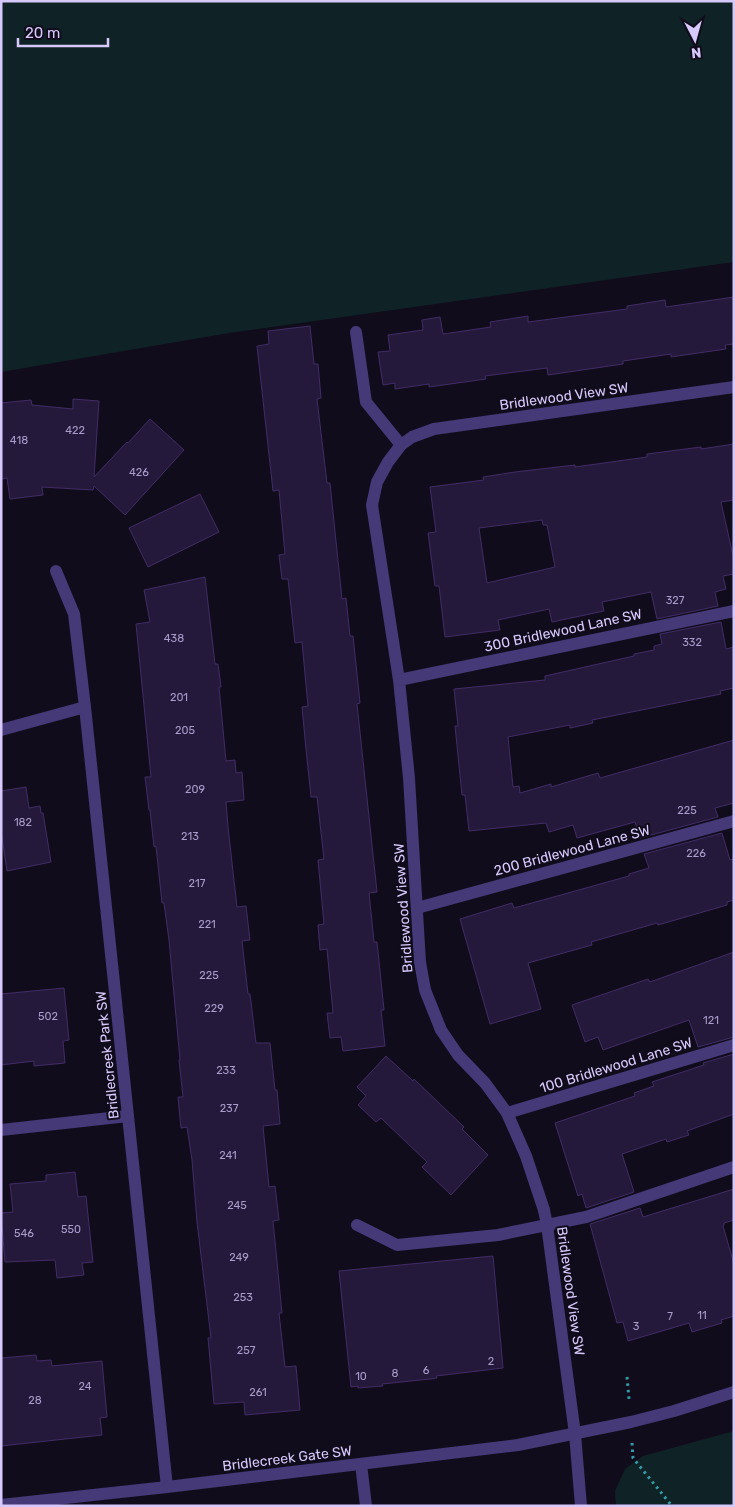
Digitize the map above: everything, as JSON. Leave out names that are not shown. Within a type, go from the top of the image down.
[{"type":"street","points":[[356,332],[366,402],[401,445]]},
{"type":"street","name":"Bridlewood View SW","points":[[581,1506],[548,1225],[544,1210],[526,1156],[507,1113],[485,1082],[458,1055],[441,1030],[425,990],[420,962],[409,778],[399,680],[372,505],[377,482],[388,462],[401,445],[412,437],[434,429],[734,387]]},
{"type":"street","name":"Bridlecreek Park SW","points":[[56,571],[74,614],[167,1487]]},
{"type":"street","name":"300 Bridlewood Lane SW","points":[[399,680],[734,611]]},
{"type":"street","points":[[1,730],[85,707]]},
{"type":"street","name":"200 Bridlewood Lane SW","points":[[418,908],[734,821]]},
{"type":"street","name":"100 Bridlewood Lane SW","points":[[507,1113],[734,1045]]},
{"type":"street","points":[[1,1130],[128,1116]]},
{"type":"street","points":[[357,1225],[397,1245],[498,1236],[586,1217],[734,1167]]},
{"type":"street","name":"Bridlecreek Gate SW","points":[[1,1504],[167,1487],[518,1445],[631,1422],[734,1392]]},
{"type":"street","points":[[362,1464],[366,1506]]},
{"type":"path","points":[[627,1377],[633,1458],[672,1506]]},
{"type":"green space","points":[[1,1],[734,1],[734,262],[229,333],[1,372]]},
{"type":"green space","points":[[734,1431],[734,1506],[616,1506],[615,1491],[625,1469],[643,1456]]},
{"type":"building","points":[[734,297],[734,344],[725,345],[726,349],[671,357],[671,354],[623,361],[623,364],[548,375],[547,368],[485,376],[486,379],[429,387],[429,384],[395,389],[395,383],[383,385],[378,352],[390,351],[388,335],[423,330],[422,320],[440,317],[443,334],[491,327],[490,322],[528,316],[528,322],[627,309],[627,306],[665,300],[666,307]]},
{"type":"building","points":[[310,326],[314,364],[318,364],[321,398],[317,399],[327,483],[330,483],[342,599],[346,598],[350,636],[353,636],[360,703],[357,704],[377,892],[369,893],[374,942],[377,942],[384,1010],[381,1010],[385,1046],[343,1051],[341,1037],[330,1038],[327,1013],[333,1013],[327,949],[320,950],[318,925],[324,924],[318,860],[324,859],[317,797],[311,797],[306,749],[302,707],[308,706],[302,642],[295,643],[288,579],[282,579],[279,555],[285,554],[279,490],[273,491],[257,346],[269,344],[268,331]]},
{"type":"building","points":[[73,399],[99,401],[94,477],[150,419],[184,450],[125,515],[94,486],[93,490],[42,487],[43,495],[10,499],[7,478],[1,479],[1,403],[31,400],[32,405],[73,409]]},
{"type":"building","points":[[734,444],[734,500],[721,502],[734,560],[734,574],[723,576],[726,589],[715,592],[718,606],[657,619],[651,592],[602,602],[604,611],[552,622],[549,609],[498,620],[500,630],[445,637],[439,586],[435,586],[428,533],[436,532],[430,487],[484,480],[483,477],[515,472],[575,465],[575,467],[647,457],[647,454],[701,447],[701,449]],"holes":[[[542,520],[543,525],[547,525],[555,567],[487,583],[479,528]]]},
{"type":"building","points":[[200,494],[219,532],[148,567],[129,528]]},
{"type":"building","points":[[205,577],[215,664],[218,664],[221,687],[219,687],[226,761],[235,760],[236,773],[242,772],[244,800],[226,802],[228,827],[237,907],[246,906],[250,940],[242,941],[256,1043],[270,1043],[275,1090],[277,1090],[280,1124],[263,1126],[269,1187],[275,1186],[279,1220],[273,1221],[282,1313],[279,1313],[285,1367],[296,1366],[300,1410],[245,1415],[244,1402],[214,1404],[208,1338],[211,1338],[197,1222],[192,1160],[187,1127],[181,1128],[178,1097],[183,1097],[169,940],[164,903],[162,903],[156,846],[154,847],[145,777],[151,777],[136,624],[150,622],[144,590]]},
{"type":"building","points":[[721,622],[726,649],[734,647],[734,688],[720,691],[721,694],[592,720],[593,723],[570,728],[570,725],[508,737],[513,787],[519,786],[520,793],[551,784],[551,787],[598,773],[600,778],[734,740],[734,803],[715,808],[718,817],[640,838],[635,822],[577,838],[573,825],[549,832],[546,823],[469,831],[465,795],[462,795],[455,726],[458,726],[454,689],[545,680],[545,676],[654,650],[654,646],[662,644],[660,634]]},
{"type":"building","points":[[26,787],[29,808],[40,806],[41,813],[43,813],[51,862],[7,871],[1,831],[1,791]]},
{"type":"building","points":[[722,833],[730,860],[734,859],[734,900],[727,902],[727,905],[591,942],[592,945],[528,963],[541,1009],[490,1024],[460,919],[512,903],[514,908],[629,876],[629,874],[649,868],[644,854]]},
{"type":"building","points":[[734,952],[734,1037],[698,1047],[689,1020],[603,1050],[598,1037],[585,1042],[572,1005],[648,979],[650,982]]},
{"type":"building","points":[[64,988],[69,1040],[63,1041],[65,1063],[34,1066],[34,1061],[1,1065],[1,994]]},
{"type":"building","points":[[734,1054],[734,1114],[687,1131],[689,1135],[667,1142],[666,1139],[622,1154],[634,1192],[586,1208],[582,1194],[578,1196],[555,1123],[635,1096],[634,1093],[654,1086],[652,1082],[704,1065],[703,1063]]},
{"type":"building","points":[[386,1056],[413,1081],[414,1079],[464,1127],[462,1129],[488,1155],[451,1195],[422,1167],[427,1162],[381,1118],[376,1122],[358,1105],[366,1096],[357,1087]]},
{"type":"building","points":[[75,1172],[78,1197],[86,1196],[93,1262],[82,1263],[84,1275],[57,1278],[55,1260],[5,1262],[1,1213],[13,1212],[10,1184],[46,1181],[46,1175]]},
{"type":"building","points":[[734,1189],[734,1220],[724,1223],[723,1226],[734,1264],[734,1316],[721,1320],[722,1323],[692,1332],[689,1323],[628,1341],[623,1322],[617,1323],[590,1224],[640,1208],[643,1217]]},
{"type":"building","points":[[493,1256],[503,1368],[382,1384],[383,1386],[351,1387],[339,1271]]},
{"type":"building","points":[[36,1355],[37,1361],[51,1360],[52,1366],[102,1361],[107,1417],[100,1418],[102,1435],[1,1446],[1,1358]]}]
